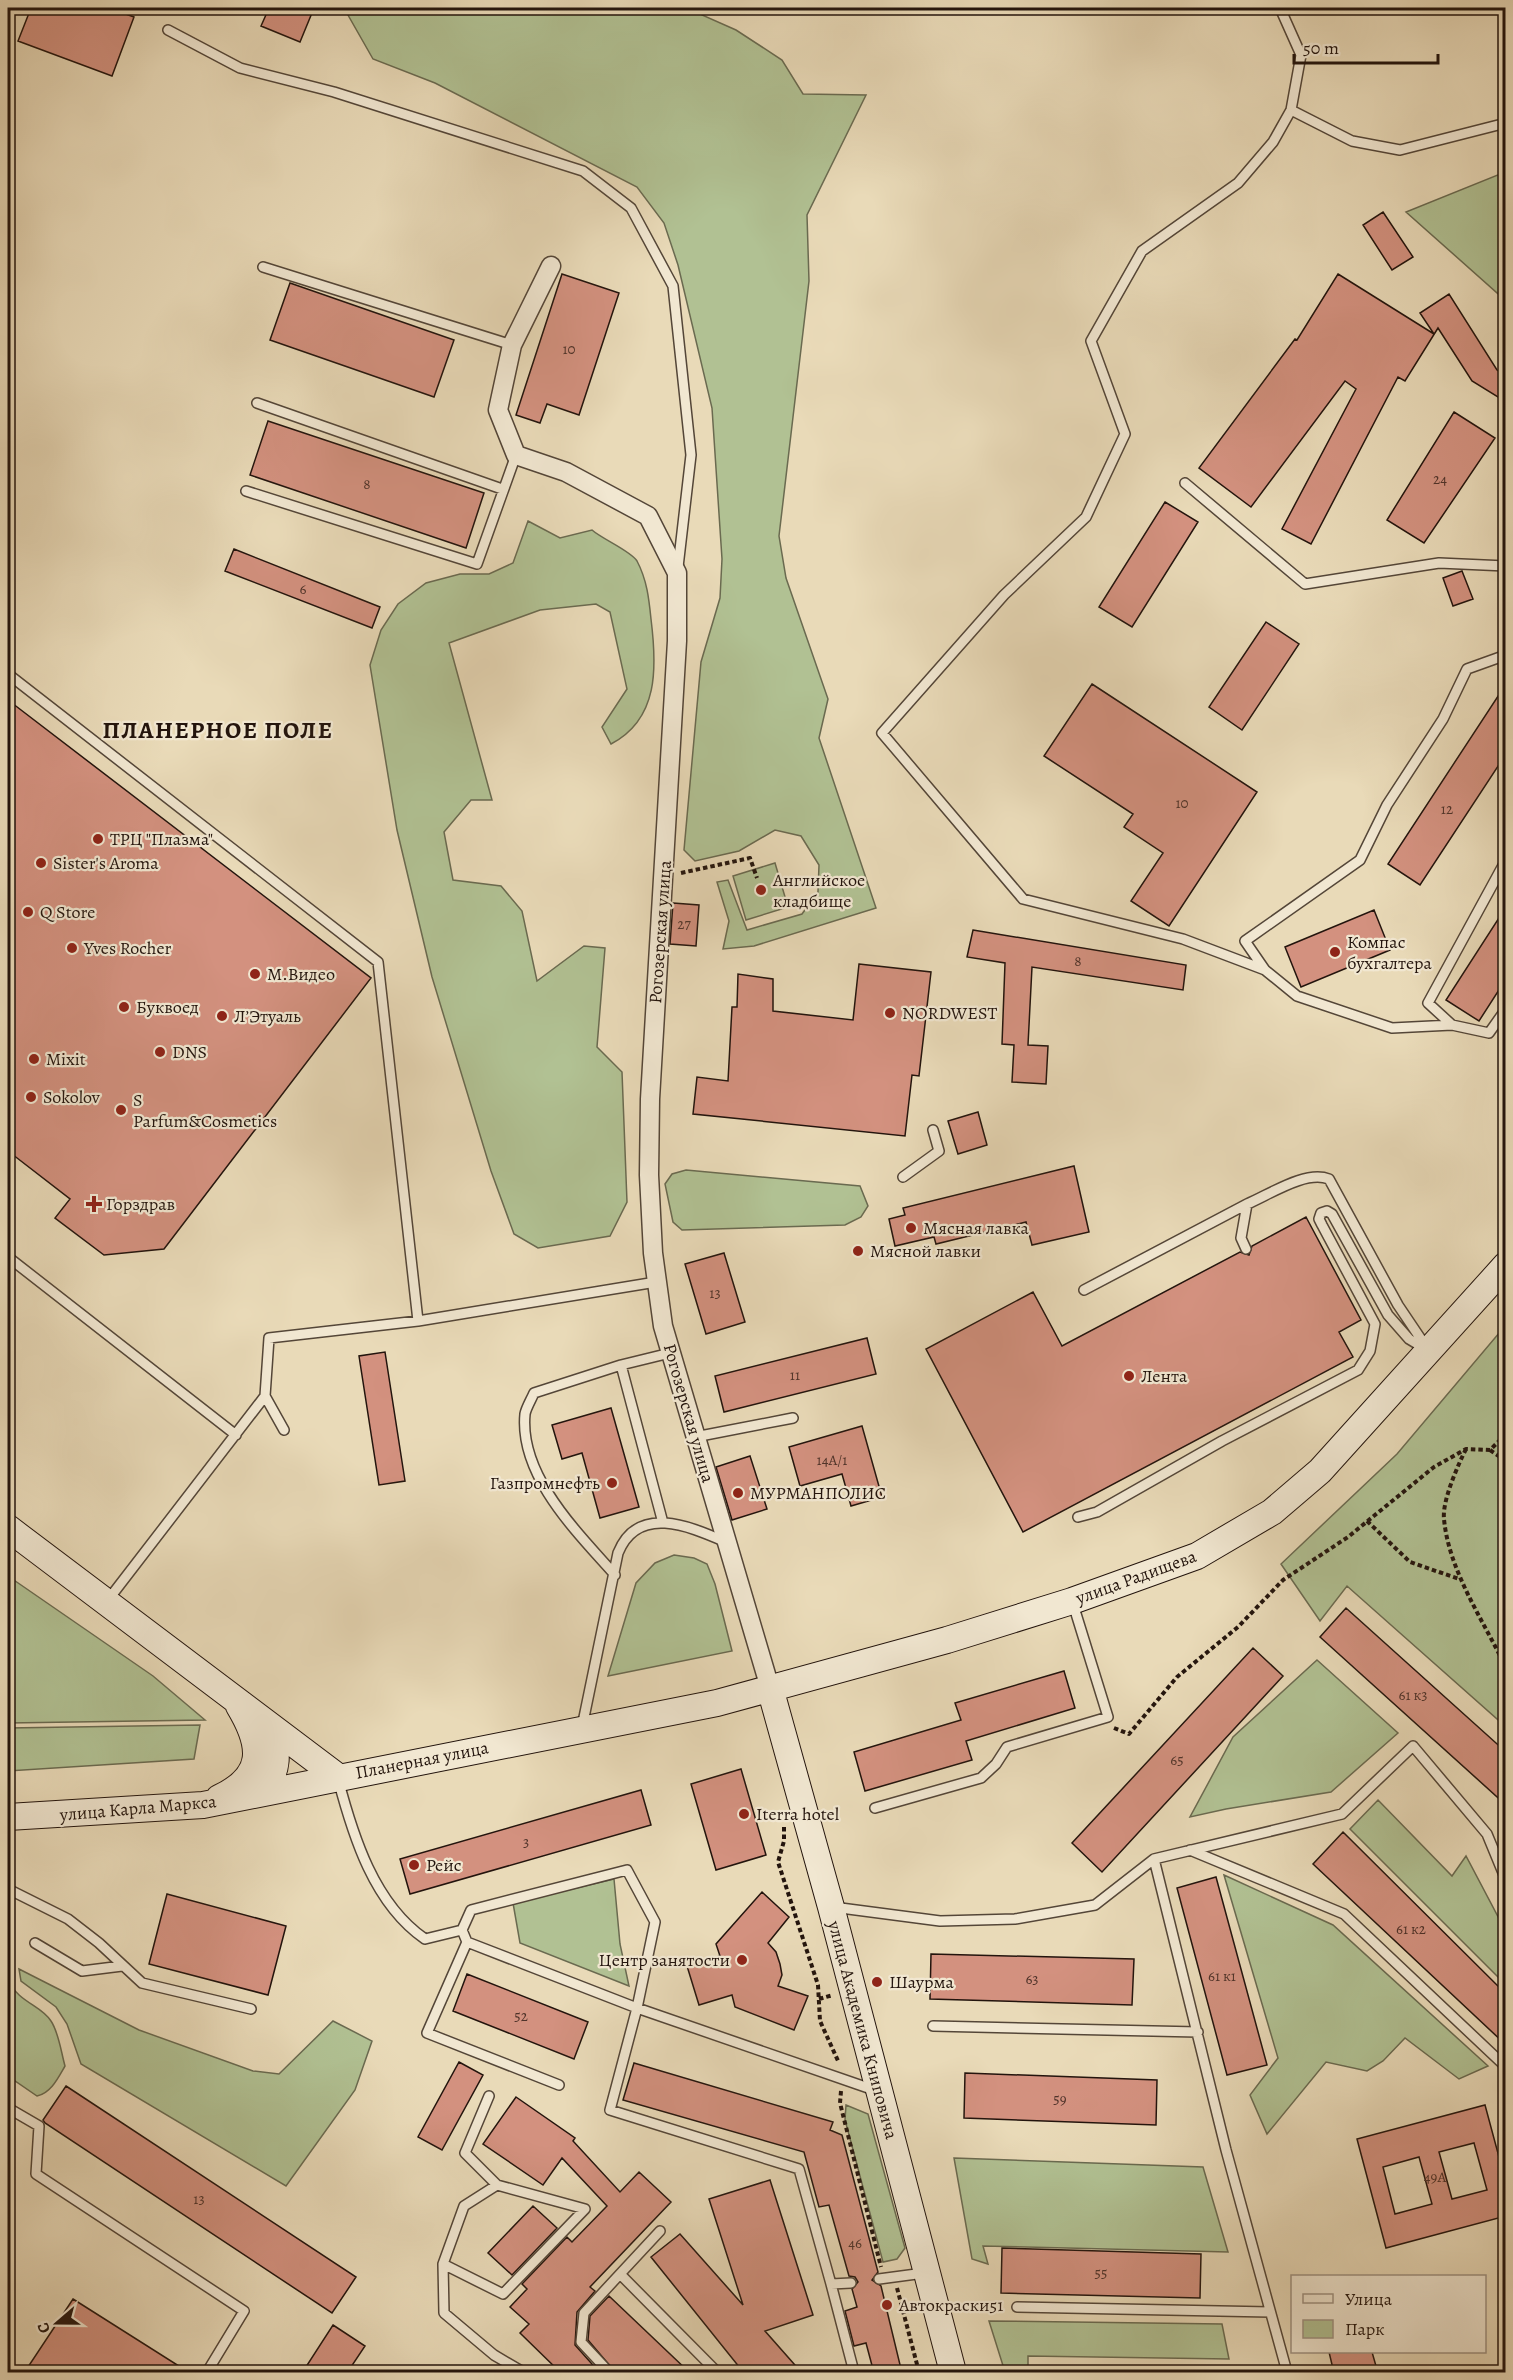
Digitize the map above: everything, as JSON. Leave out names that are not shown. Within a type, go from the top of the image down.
[{"type":"main road","name":"улица Радищева","points":[[770,1688],[947,1640],[1072,1601],[1197,1556],[1272,1512],[1320,1470],[1421,1342],[1506,1265]]},
{"type":"main road","name":"Планерная улица","points":[[8,1528],[338,1777],[717,1703],[770,1688]]},
{"type":"main road","name":"улица Академика Книповича","points":[[770,1688],[831,1907],[953,2373]]},
{"type":"main road","points":[[203,1805],[244,1784],[253,1771],[256,1759],[255,1739],[236,1701]]},
{"type":"main road","points":[[255,1795],[269,1784],[276,1765],[272,1736],[256,1717]]},
{"type":"main road","name":"улица Карла Маркса","points":[[8,1817],[203,1805],[338,1777]]},
{"type":"street","points":[[516,455],[498,410],[512,345],[551,266]]},
{"type":"street","name":"Рогозерская улица","points":[[516,455],[566,472],[648,516],[677,573],[677,641],[650,1100],[649,1175],[656,1281],[670,1353],[770,1688]]},
{"type":"lane","points":[[1265,970],[1183,939],[1023,898],[882,733],[1004,595],[1086,517],[1125,434],[1091,341],[1142,251],[1238,183],[1273,142],[1291,110],[1300,55],[1280,8]]},
{"type":"lane","points":[[168,30],[240,68],[334,92],[583,171],[631,208],[673,286],[691,455],[677,573]]},
{"type":"lane","points":[[1291,110],[1352,141],[1400,150],[1506,123]]},
{"type":"lane","points":[[263,267],[512,345]]},
{"type":"lane","points":[[257,403],[502,489]]},
{"type":"lane","points":[[246,491],[477,564],[516,455]]},
{"type":"lane","points":[[1185,483],[1305,584],[1439,563],[1506,566]]},
{"type":"lane","points":[[1506,655],[1467,669],[1443,719],[1387,805],[1360,860],[1245,941],[1265,970],[1297,996],[1392,1028],[1452,1025],[1489,1033],[1506,1010]]},
{"type":"lane","points":[[8,674],[378,962],[418,1321]]},
{"type":"lane","points":[[1452,1025],[1428,1003],[1506,860]]},
{"type":"lane","points":[[903,1177],[939,1151],[933,1130]]},
{"type":"lane","points":[[1084,1290],[1246,1204],[1308,1178],[1319,1176],[1329,1179],[1398,1305],[1421,1342]]},
{"type":"lane","points":[[1246,1204],[1241,1238],[1246,1249]]},
{"type":"lane","points":[[1078,1517],[1097,1512],[1222,1441],[1358,1370],[1370,1351],[1375,1324],[1319,1219],[1321,1213],[1328,1211],[1332,1214],[1388,1315],[1421,1342]]},
{"type":"lane","points":[[8,1257],[236,1435]]},
{"type":"lane","points":[[107,1602],[265,1396],[269,1338],[418,1321],[656,1281]]},
{"type":"lane","points":[[615,1575],[559,1512],[540,1479],[527,1440],[525,1413],[534,1393],[621,1365],[670,1353]]},
{"type":"lane","points":[[621,1365],[663,1523]]},
{"type":"lane","points":[[265,1396],[284,1430]]},
{"type":"lane","points":[[695,1437],[793,1418]]},
{"type":"lane","points":[[581,1730],[623,1540],[646,1524],[676,1523],[726,1542]]},
{"type":"lane","points":[[875,1808],[981,1778],[996,1764],[1007,1747],[1108,1717],[1072,1601]]},
{"type":"lane","points":[[831,1907],[940,1921],[1015,1919],[1095,1905],[1154,1859],[1342,1814],[1413,1746],[1487,1834],[1506,1880]]},
{"type":"lane","points":[[338,1777],[359,1851],[370,1872],[411,1929],[425,1939],[462,1930]]},
{"type":"lane","points":[[1190,1850],[1344,1914],[1506,2067]]},
{"type":"lane","points":[[1154,1859],[1287,2373]]},
{"type":"lane","points":[[559,2085],[427,2033],[466,1942],[462,1930],[471,1910],[627,1870],[655,1922],[637,2008],[610,2110],[799,2169],[854,2373]]},
{"type":"lane","points":[[8,1889],[68,1919],[99,1942],[142,1983],[251,2009]]},
{"type":"lane","points":[[466,1942],[637,2008],[879,2091]]},
{"type":"lane","points":[[35,1943],[82,1971],[122,1966]]},
{"type":"lane","points":[[933,2026],[1198,2032]]},
{"type":"lane","points":[[443,2264],[503,2294],[585,2209],[497,2185],[465,2153],[489,2096]]},
{"type":"lane","points":[[8,2108],[39,2126],[36,2174],[244,2311],[207,2373]]},
{"type":"lane","points":[[497,2185],[464,2206],[443,2264],[444,2313],[494,2355],[523,2373]]},
{"type":"lane","points":[[609,2373],[581,2342],[584,2313],[660,2231]]},
{"type":"lane","points":[[879,2279],[926,2273]]},
{"type":"lane","points":[[620,2274],[717,2373]]},
{"type":"lane","points":[[831,2284],[851,2283]]},
{"type":"lane","points":[[1017,2307],[1270,2313]]},
{"type":"path","points":[[664,877],[750,858],[757,878]]},
{"type":"path","points":[[1490,1450],[1506,1434]]},
{"type":"path","points":[[1466,1449],[1456,1468],[1443,1517],[1456,1567],[1506,1668]]},
{"type":"path","points":[[1097,1720],[1129,1734],[1177,1677],[1238,1627],[1283,1580],[1367,1521],[1434,1467],[1466,1449],[1490,1450],[1506,1461]]},
{"type":"path","points":[[1367,1521],[1410,1562],[1463,1580]]},
{"type":"green space","points":[[344,8],[699,8],[702,15],[736,30],[782,60],[803,94],[866,95],[807,215],[809,281],[779,536],[786,578],[828,699],[819,738],[876,908],[754,946],[723,949],[729,921],[717,882],[728,880],[747,930],[802,914],[818,892],[819,865],[801,836],[775,830],[739,851],[695,861],[684,850],[701,662],[720,598],[722,559],[712,408],[678,265],[664,223],[637,187],[435,83],[373,59]]},
{"type":"green space","points":[[1505,172],[1505,300],[1406,212]]},
{"type":"green space","points":[[528,521],[560,538],[592,530],[634,557],[647,590],[654,655],[654,673],[646,706],[638,721],[627,733],[611,744],[602,727],[627,689],[610,612],[596,604],[540,610],[449,643],[492,800],[471,800],[444,832],[453,880],[501,886],[522,911],[537,981],[584,946],[605,948],[597,1047],[622,1072],[627,1202],[610,1236],[538,1248],[514,1234],[491,1171],[432,977],[397,830],[370,665],[381,630],[398,604],[426,583],[460,574],[489,574],[513,563]]},
{"type":"green space","points":[[775,863],[788,907],[746,920],[733,876]]},
{"type":"green space","points":[[686,1170],[860,1186],[868,1206],[861,1217],[845,1225],[682,1230],[673,1222],[665,1184],[672,1174]]},
{"type":"green space","points":[[1505,1326],[1505,1726],[1347,1586],[1320,1621],[1281,1564],[1397,1454]]},
{"type":"green space","points":[[674,1555],[694,1558],[707,1564],[715,1584],[732,1651],[608,1676],[636,1583],[655,1563]]},
{"type":"green space","points":[[8,1576],[153,1676],[205,1720],[8,1723]]},
{"type":"green space","points":[[1317,1660],[1398,1733],[1331,1792],[1190,1817],[1233,1737]]},
{"type":"green space","points":[[200,1725],[194,1759],[8,1771],[8,1728]]},
{"type":"green space","points":[[1378,1800],[1452,1876],[1466,1856],[1505,1930],[1505,1984],[1350,1829]]},
{"type":"green space","points":[[1224,1875],[1333,1925],[1488,2066],[1459,2079],[1405,2038],[1383,2061],[1367,2071],[1326,2062],[1267,2134],[1250,2095],[1278,2058]]},
{"type":"green space","points":[[614,1879],[620,1944],[629,1986],[520,1943],[513,1903]]},
{"type":"green space","points":[[19,1969],[139,2030],[253,2071],[279,2074],[333,2021],[372,2041],[355,2090],[286,2186],[81,2064],[67,2024],[56,2007],[21,1981]]},
{"type":"green space","points":[[8,1980],[18,1994],[47,2016],[54,2026],[60,2043],[65,2066],[50,2088],[37,2096],[8,2076]]},
{"type":"green space","points":[[846,2105],[868,2114],[905,2248],[897,2259],[883,2262],[845,2120]]},
{"type":"green space","points":[[954,2158],[1203,2167],[1228,2252],[983,2246],[988,2264],[972,2259]]},
{"type":"green space","points":[[989,2321],[1222,2324],[1229,2359],[1028,2356],[1028,2372],[1005,2372]]},
{"type":"building","points":[[31,8],[109,8],[134,17],[112,76],[18,41]]},
{"type":"building","points":[[269,8],[314,8],[300,42],[261,26]]},
{"type":"building","points":[[1383,212],[1413,257],[1392,270],[1363,225]]},
{"type":"building","points":[[562,274],[619,293],[579,415],[547,404],[540,423],[516,415]]},
{"type":"building","points":[[1338,274],[1434,334],[1420,313],[1449,294],[1497,370],[1506,376],[1506,402],[1472,381],[1438,328],[1405,381],[1398,377],[1311,544],[1282,529],[1356,389],[1345,381],[1251,507],[1199,468],[1295,339],[1297,340]]},
{"type":"building","points":[[290,283],[454,340],[434,397],[270,340]]},
{"type":"building","points":[[1454,412],[1495,438],[1424,543],[1387,520]]},
{"type":"building","points":[[268,421],[484,493],[466,548],[250,475]]},
{"type":"building","points":[[1165,502],[1198,522],[1132,627],[1099,607]]},
{"type":"building","points":[[234,549],[380,607],[372,628],[225,571]]},
{"type":"building","points":[[1462,571],[1473,599],[1453,606],[1443,578]]},
{"type":"building","points":[[1266,622],[1299,644],[1242,730],[1209,707]]},
{"type":"building","points":[[1092,684],[1257,792],[1169,926],[1131,901],[1163,853],[1124,827],[1133,814],[1044,756]]},
{"type":"building","points":[[1506,684],[1506,754],[1420,885],[1388,864]]},
{"type":"building","name":"ТРЦ \"Плазма\"","points":[[8,700],[371,978],[164,1249],[104,1255],[55,1218],[70,1199],[8,1151]]},
{"type":"building","points":[[673,903],[699,905],[696,946],[670,944]]},
{"type":"building","points":[[1506,907],[1506,979],[1479,1021],[1446,1000]]},
{"type":"building","points":[[1374,910],[1390,950],[1301,987],[1285,947]]},
{"type":"building","points":[[973,930],[1186,965],[1183,990],[1032,967],[1028,1045],[1048,1046],[1046,1084],[1012,1082],[1014,1045],[1002,1044],[1005,963],[967,957]]},
{"type":"building","points":[[859,964],[931,972],[919,1076],[912,1075],[905,1136],[693,1114],[697,1077],[728,1081],[732,1007],[737,1007],[738,974],[773,979],[773,1011],[853,1020]]},
{"type":"building","points":[[978,1112],[987,1145],[958,1154],[948,1121]]},
{"type":"building","points":[[1074,1166],[1089,1232],[1032,1245],[1026,1222],[936,1244],[934,1237],[895,1246],[889,1219],[905,1215],[903,1208]]},
{"type":"building","name":"Лента","points":[[1306,1217],[1361,1320],[1339,1332],[1353,1357],[1023,1532],[926,1349],[1033,1292],[1062,1346],[1240,1252],[1249,1255],[1252,1246]]},
{"type":"building","points":[[724,1253],[745,1322],[706,1334],[685,1264]]},
{"type":"building","points":[[867,1338],[876,1374],[724,1412],[715,1376]]},
{"type":"building","points":[[385,1352],[405,1481],[379,1485],[359,1356]]},
{"type":"building","name":"Газпромнефть","points":[[611,1408],[639,1507],[600,1518],[582,1453],[562,1459],[552,1425]]},
{"type":"building","points":[[862,1426],[882,1497],[851,1506],[842,1474],[800,1486],[789,1447]]},
{"type":"building","points":[[750,1456],[767,1509],[732,1520],[716,1467]]},
{"type":"building","points":[[1346,1608],[1506,1752],[1506,1805],[1320,1637]]},
{"type":"building","points":[[1253,1648],[1283,1676],[1102,1872],[1072,1843]]},
{"type":"building","points":[[1064,1671],[1075,1708],[966,1741],[972,1760],[865,1791],[854,1752],[961,1720],[955,1703]]},
{"type":"building","points":[[741,1769],[766,1855],[716,1870],[691,1784]]},
{"type":"building","points":[[641,1790],[651,1825],[410,1894],[400,1859]]},
{"type":"building","points":[[1343,1832],[1506,1994],[1506,2045],[1313,1864]]},
{"type":"building","points":[[1216,1877],[1267,2065],[1227,2075],[1177,1888]]},
{"type":"building","name":"Центр занятости","points":[[762,1892],[789,1917],[768,1943],[776,1952],[780,1964],[782,1975],[778,1986],[808,1996],[794,2030],[735,2007],[732,1995],[699,2005],[687,1966],[720,1956],[716,1944]]},
{"type":"building","points":[[167,1894],[286,1926],[268,1995],[149,1964]]},
{"type":"building","points":[[931,1954],[1134,1959],[1132,2005],[930,1999]]},
{"type":"building","points":[[467,1974],[588,2022],[574,2059],[453,2011]]},
{"type":"building","points":[[459,2062],[483,2075],[442,2150],[418,2137]]},
{"type":"building","points":[[634,2063],[833,2122],[830,2130],[842,2135],[878,2272],[872,2280],[881,2286],[902,2373],[874,2373],[866,2343],[854,2346],[845,2311],[857,2307],[852,2289],[858,2282],[855,2277],[849,2276],[829,2205],[819,2207],[804,2152],[623,2100]]},
{"type":"building","points":[[965,2073],[1157,2080],[1156,2125],[964,2118]]},
{"type":"building","points":[[66,2086],[356,2277],[332,2313],[45,2123],[43,2120]]},
{"type":"building","points":[[516,2097],[575,2138],[573,2141],[620,2192],[639,2172],[671,2202],[590,2287],[595,2291],[577,2312],[575,2345],[600,2373],[561,2373],[520,2333],[529,2324],[510,2307],[527,2289],[522,2284],[567,2237],[572,2242],[607,2206],[562,2158],[543,2185],[483,2144]]},
{"type":"building","points":[[1485,2105],[1506,2183],[1506,2216],[1386,2248],[1357,2139]],"holes":[[[1474,2143],[1487,2190],[1452,2199],[1439,2152]],[[1419,2157],[1432,2204],[1395,2214],[1383,2167]]]},
{"type":"building","points":[[770,2180],[813,2315],[765,2331],[802,2373],[744,2373],[651,2257],[680,2234],[743,2305],[709,2199]]},
{"type":"building","points":[[533,2206],[557,2228],[512,2275],[488,2253]]},
{"type":"building","points":[[1002,2248],[1201,2254],[1200,2298],[1001,2293]]},
{"type":"building","points":[[609,2296],[690,2373],[616,2373],[588,2340],[590,2316]]},
{"type":"building","points":[[73,2299],[190,2373],[118,2373],[109,2367],[106,2373],[24,2373]]},
{"type":"building","points":[[333,2325],[365,2346],[347,2373],[302,2373]]},
{"type":"building","points":[[1329,2353],[1372,2353],[1378,2373],[1334,2373]]},
{"type":"place","name":"ТРЦ \"Плазма\"","points":[[98,839]]},
{"type":"place","name":"Sister's Aroma","points":[[41,863]]},
{"type":"place","name":"Английское кладбище","points":[[761,890]]},
{"type":"place","name":"Q Store","points":[[28,912]]},
{"type":"place","name":"Yves Rocher","points":[[72,948]]},
{"type":"place","name":"Компас бухгалтера","points":[[1335,952]]},
{"type":"place","name":"M.Видео","points":[[255,974]]},
{"type":"place","name":"Буквоед","points":[[124,1007]]},
{"type":"place","name":"NORDWEST","points":[[890,1013]]},
{"type":"place","name":"Л’Этуаль","points":[[222,1016]]},
{"type":"place","name":"DNS","points":[[160,1052]]},
{"type":"place","name":"Mixit","points":[[34,1059]]},
{"type":"place","name":"Sokolov","points":[[31,1097]]},
{"type":"place","name":"S Parfum&Cosmetics","points":[[121,1110]]},
{"type":"place","name":"Горздрав","points":[[94,1204]]},
{"type":"place","name":"Мясная лавка","points":[[911,1228]]},
{"type":"place","name":"Мясной лавки","points":[[858,1251]]},
{"type":"place","name":"Лента","points":[[1129,1376]]},
{"type":"place","name":"Газпромнефть","points":[[612,1483]]},
{"type":"place","name":"МУРМАНПОЛИС","points":[[738,1493]]},
{"type":"place","name":"Iterra hotel","points":[[744,1814]]},
{"type":"place","name":"Рейс","points":[[414,1865]]},
{"type":"place","name":"Центр занятости","points":[[742,1960]]},
{"type":"place","name":"Шаурма","points":[[877,1982]]},
{"type":"place","name":"Автокраски51","points":[[887,2305]]},
{"type":"district","name":"ПЛАНЕРНОЕ ПОЛЕ","points":[[218,730]]}]
